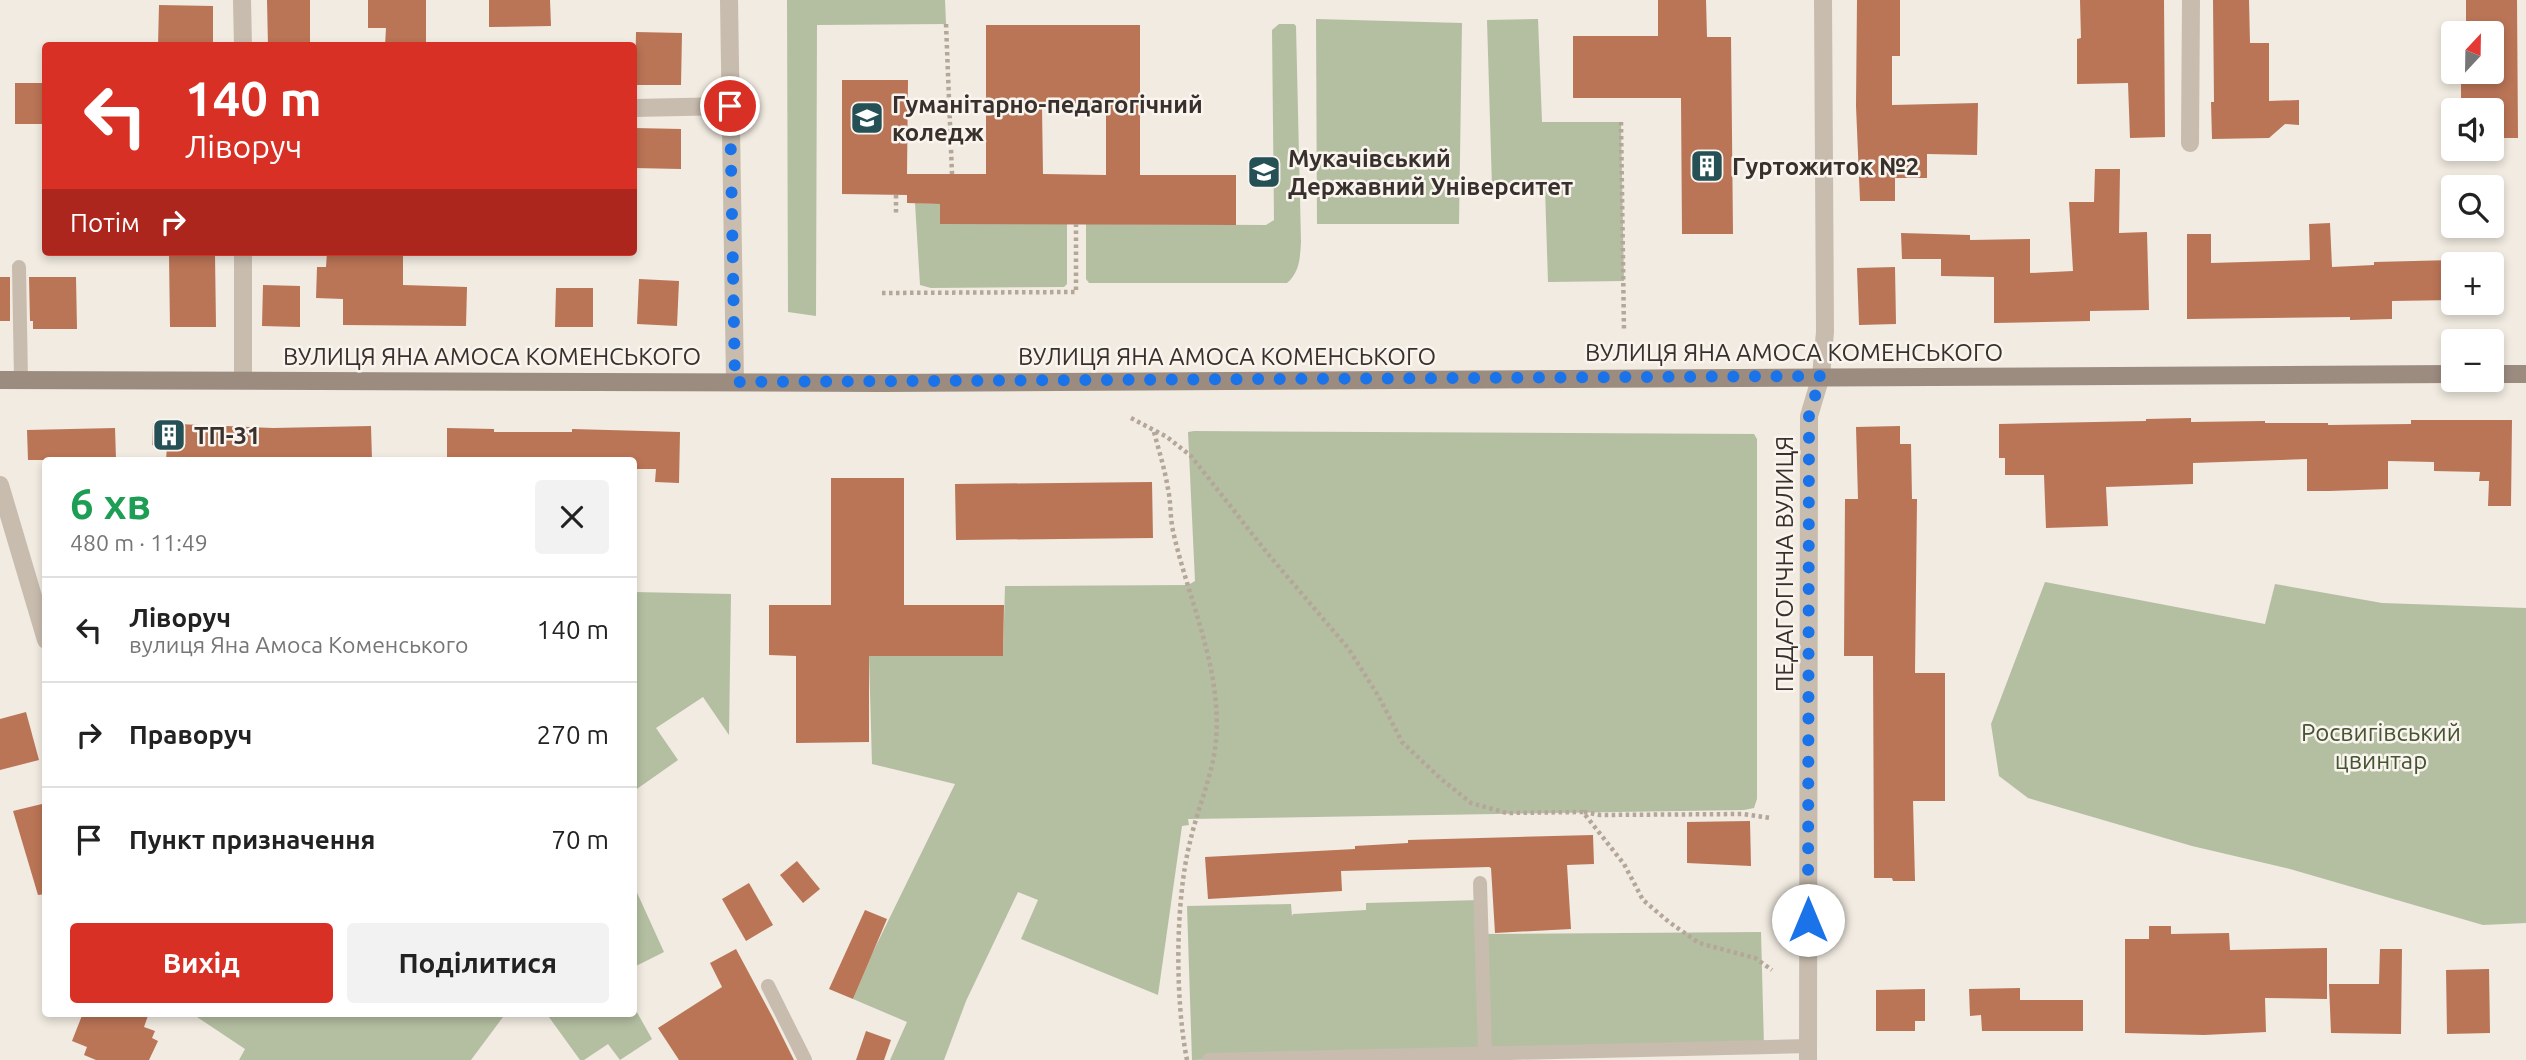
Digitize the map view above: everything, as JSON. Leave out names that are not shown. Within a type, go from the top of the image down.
[{"type":"street","points":[[243,0],[243,42]]},
{"type":"street","points":[[729,0],[735,382]]},
{"type":"street","name":"ПЕДАГОГІЧНА ВУЛИЦЯ","points":[[1808,1053],[1809,416],[1821,376],[1825,332],[1824,0]]},
{"type":"street","points":[[2190,143],[2191,0]]},
{"type":"street","points":[[637,108],[730,106]]},
{"type":"street","points":[[243,256],[243,380]]},
{"type":"street","name":"ВУЛИЦЯ ЯНА АМОСА КОМЕНСЬКОГО","points":[[0,380],[735,382],[2441,374]]},
{"type":"street","points":[[2504,374],[2526,374]]},
{"type":"street","points":[[0,485],[42,627]]},
{"type":"lane","points":[[19,267],[21,380]]},
{"type":"lane","points":[[1480,883],[1485,1054]]},
{"type":"lane","points":[[768,986],[805,1060]]},
{"type":"lane","points":[[1209,1060],[1485,1054],[1808,1053]]},
{"type":"path","points":[[946,24],[952,174]]},
{"type":"path","points":[[1621,122],[1624,332]]},
{"type":"path","points":[[896,195],[897,214]]},
{"type":"path","points":[[882,293],[1076,292],[1076,224]]},
{"type":"path","points":[[1131,418],[1167,437],[1191,456],[1268,554],[1348,648],[1402,742],[1471,803],[1507,813],[1743,814],[1771,818]]},
{"type":"path","points":[[1154,431],[1168,488],[1172,528],[1206,648],[1216,706],[1215,749],[1189,843],[1182,890],[1180,959],[1182,1034],[1186,1060]]},
{"type":"path","points":[[1583,812],[1624,864],[1643,900],[1669,922],[1699,943],[1755,958],[1772,970]]},
{"type":"green space","points":[[787,0],[945,0],[946,24],[817,25],[816,316],[788,312]]},
{"type":"green space","points":[[1316,19],[1462,23],[1459,224],[1317,224]]},
{"type":"green space","points":[[1538,19],[1542,122],[1621,122],[1624,281],[1548,282],[1545,188],[1492,187],[1487,20]]},
{"type":"green space","points":[[1279,24],[1296,26],[1301,242],[1295,274],[1287,283],[1089,283],[1086,279],[1086,224],[1266,225],[1274,220],[1272,30]]},
{"type":"green space","points":[[915,203],[940,204],[940,224],[1067,224],[1067,284],[1064,287],[931,288],[920,285]]},
{"type":"green space","points":[[1188,432],[1754,434],[1757,439],[1757,799],[1754,808],[1188,819],[1189,825],[1182,826],[1158,995],[1021,939],[1038,900],[1018,892],[966,1001],[944,1060],[890,1060],[907,1022],[853,999],[871,956],[955,784],[872,764],[869,656],[1003,656],[1005,586],[1188,585],[1195,581]]},
{"type":"green space","name":"Росвигівський цвинтар","points":[[2045,582],[2265,624],[2275,584],[2382,603],[2526,608],[2526,923],[2483,925],[2290,869],[2192,846],[2028,798],[1999,776],[1991,724]]},
{"type":"green space","points":[[637,592],[731,594],[729,735],[703,697],[656,728],[678,760],[637,789]]},
{"type":"green space","points":[[637,893],[664,952],[637,966]]},
{"type":"green space","points":[[1481,900],[1482,934],[1761,932],[1764,1047],[1192,1060],[1187,906],[1291,904],[1292,916],[1366,910],[1366,903]]},
{"type":"green space","points":[[637,1012],[652,1039],[620,1060],[608,1044],[580,1060],[549,1017],[637,1017]]},
{"type":"green space","points":[[197,1017],[503,1017],[471,1060],[239,1060],[245,1049]]},
{"type":"building","points":[[267,0],[310,0],[310,42],[268,42]]},
{"type":"building","points":[[368,0],[426,0],[426,42],[385,42],[386,28],[368,28]]},
{"type":"building","points":[[489,0],[550,0],[551,26],[489,27]]},
{"type":"building","name":"Гуртожиток №2","points":[[1658,0],[1706,0],[1707,37],[1731,37],[1733,234],[1682,234],[1681,98],[1573,98],[1573,36],[1658,36]]},
{"type":"building","points":[[1857,0],[1900,0],[1900,56],[1892,56],[1892,105],[1978,103],[1977,155],[1927,154],[1927,178],[1895,178],[1895,201],[1860,201],[1856,106]]},
{"type":"building","points":[[2080,0],[2164,0],[2165,137],[2130,138],[2128,83],[2077,84],[2077,39],[2081,38]]},
{"type":"building","points":[[2213,0],[2249,0],[2250,43],[2269,43],[2269,101],[2299,100],[2299,125],[2285,124],[2269,138],[2212,139]]},
{"type":"building","points":[[2466,0],[2517,0],[2518,138],[2504,138],[2504,98],[2461,98],[2461,84],[2504,84],[2504,21],[2466,21]]},
{"type":"building","points":[[159,5],[213,6],[213,42],[158,42]]},
{"type":"building","points":[[986,25],[1140,25],[1140,175],[1236,175],[1236,225],[940,224],[940,204],[907,203],[907,195],[842,194],[842,80],[908,80],[907,174],[986,174]],"holes":[[[1042,107],[1106,108],[1106,175],[1043,174]]]},
{"type":"building","points":[[636,32],[682,33],[681,85],[637,85]]},
{"type":"building","points":[[15,83],[42,83],[42,124],[15,124]]},
{"type":"building","points":[[637,128],[681,129],[681,169],[637,168]]},
{"type":"building","points":[[2095,169],[2120,169],[2119,233],[2147,232],[2149,310],[2090,311],[2090,321],[1994,323],[1994,277],[1941,276],[1941,259],[1902,259],[1901,233],[1970,235],[1970,240],[2030,239],[2030,273],[2073,271],[2069,202],[2094,202]]},
{"type":"building","points":[[2330,223],[2332,267],[2374,265],[2374,262],[2441,260],[2441,300],[2392,301],[2392,319],[2187,319],[2187,234],[2211,234],[2211,263],[2310,260],[2309,224]]},
{"type":"building","points":[[169,256],[215,256],[216,327],[170,327]]},
{"type":"building","points":[[327,256],[403,256],[403,285],[467,287],[466,326],[343,325],[343,299],[316,298],[317,267],[326,267]]},
{"type":"building","points":[[1895,267],[1896,324],[1859,325],[1857,268]]},
{"type":"building","points":[[0,277],[10,277],[10,321],[0,321]]},
{"type":"building","points":[[29,277],[76,277],[77,329],[33,329],[33,321],[30,321]]},
{"type":"building","points":[[639,279],[679,281],[677,326],[637,324]]},
{"type":"building","points":[[263,285],[300,286],[300,327],[262,326]]},
{"type":"building","points":[[556,288],[593,288],[593,327],[555,327]]},
{"type":"building","points":[[2191,418],[2191,422],[2265,421],[2328,425],[2411,424],[2411,420],[2512,420],[2511,506],[2488,506],[2489,481],[2479,481],[2480,472],[2434,471],[2434,462],[2388,461],[2388,489],[2329,491],[2307,491],[2307,459],[2193,463],[2193,484],[2106,487],[2108,526],[2046,528],[2044,475],[2005,475],[2005,458],[1999,458],[1999,424]]},
{"type":"building","points":[[153,423],[273,428],[371,426],[372,457],[166,457],[167,446],[152,445]]},
{"type":"building","points":[[1900,426],[1900,444],[1911,444],[1912,499],[1917,499],[1915,673],[1945,673],[1945,801],[1913,801],[1915,881],[1874,878],[1873,656],[1844,656],[1845,499],[1858,499],[1856,427]]},
{"type":"building","points":[[115,428],[116,457],[42,457],[42,460],[28,460],[27,430]]},
{"type":"building","points":[[447,428],[494,429],[494,432],[572,432],[572,429],[680,432],[679,483],[655,482],[656,469],[637,469],[637,457],[447,457]]},
{"type":"building","points":[[831,478],[904,478],[904,605],[1004,605],[1003,656],[869,656],[869,742],[796,743],[796,656],[769,655],[769,605],[831,605]]},
{"type":"building","points":[[1152,482],[1153,538],[956,540],[955,484]]},
{"type":"building","points":[[26,712],[39,760],[0,770],[0,719]]},
{"type":"building","points":[[42,804],[42,894],[38,895],[13,811]]},
{"type":"building","points":[[1750,821],[1751,866],[1687,863],[1687,822]]},
{"type":"building","points":[[1593,835],[1594,864],[1567,865],[1571,929],[1495,933],[1489,867],[1341,871],[1342,891],[1208,899],[1205,857],[1355,849],[1355,846],[1408,843],[1408,840]]},
{"type":"building","points":[[797,861],[820,889],[803,903],[780,875]]},
{"type":"building","points":[[749,883],[773,925],[746,941],[722,899]]},
{"type":"building","points":[[865,910],[887,919],[853,999],[829,989]]},
{"type":"building","points":[[2149,926],[2171,926],[2171,934],[2229,933],[2230,950],[2327,948],[2327,999],[2265,998],[2266,1032],[2204,1035],[2125,1033],[2125,939],[2149,939]]},
{"type":"building","points":[[736,949],[794,1060],[679,1060],[658,1028],[722,987],[710,963]]},
{"type":"building","points":[[2380,949],[2402,949],[2401,1034],[2331,1033],[2329,984],[2379,984]]},
{"type":"building","points":[[2489,969],[2490,1033],[2447,1034],[2446,970]]},
{"type":"building","points":[[2020,988],[2020,1000],[2083,1000],[2083,1031],[1982,1031],[1981,1015],[1970,1016],[1969,989]]},
{"type":"building","points":[[1925,989],[1925,1021],[1915,1021],[1915,1031],[1876,1031],[1876,990]]},
{"type":"building","points":[[81,1017],[148,1017],[144,1027],[155,1031],[152,1038],[158,1041],[149,1060],[96,1060],[84,1055],[87,1047],[72,1041]]},
{"type":"building","points":[[866,1031],[891,1040],[884,1060],[856,1060]]},
{"type":"place","name":"Гуманітарно-педагогічний коледж","points":[[867,118]]},
{"type":"place","name":"Гуртожиток №2","points":[[1707,166]]},
{"type":"place","name":"Мукачівський Державний Університет","points":[[1264,172]]},
{"type":"place","name":"ТП-31","points":[[169,435]]},
{"type":"route","points":[[730,106],[735,382],[1821,376],[1809,416],[1808,920]]}]
